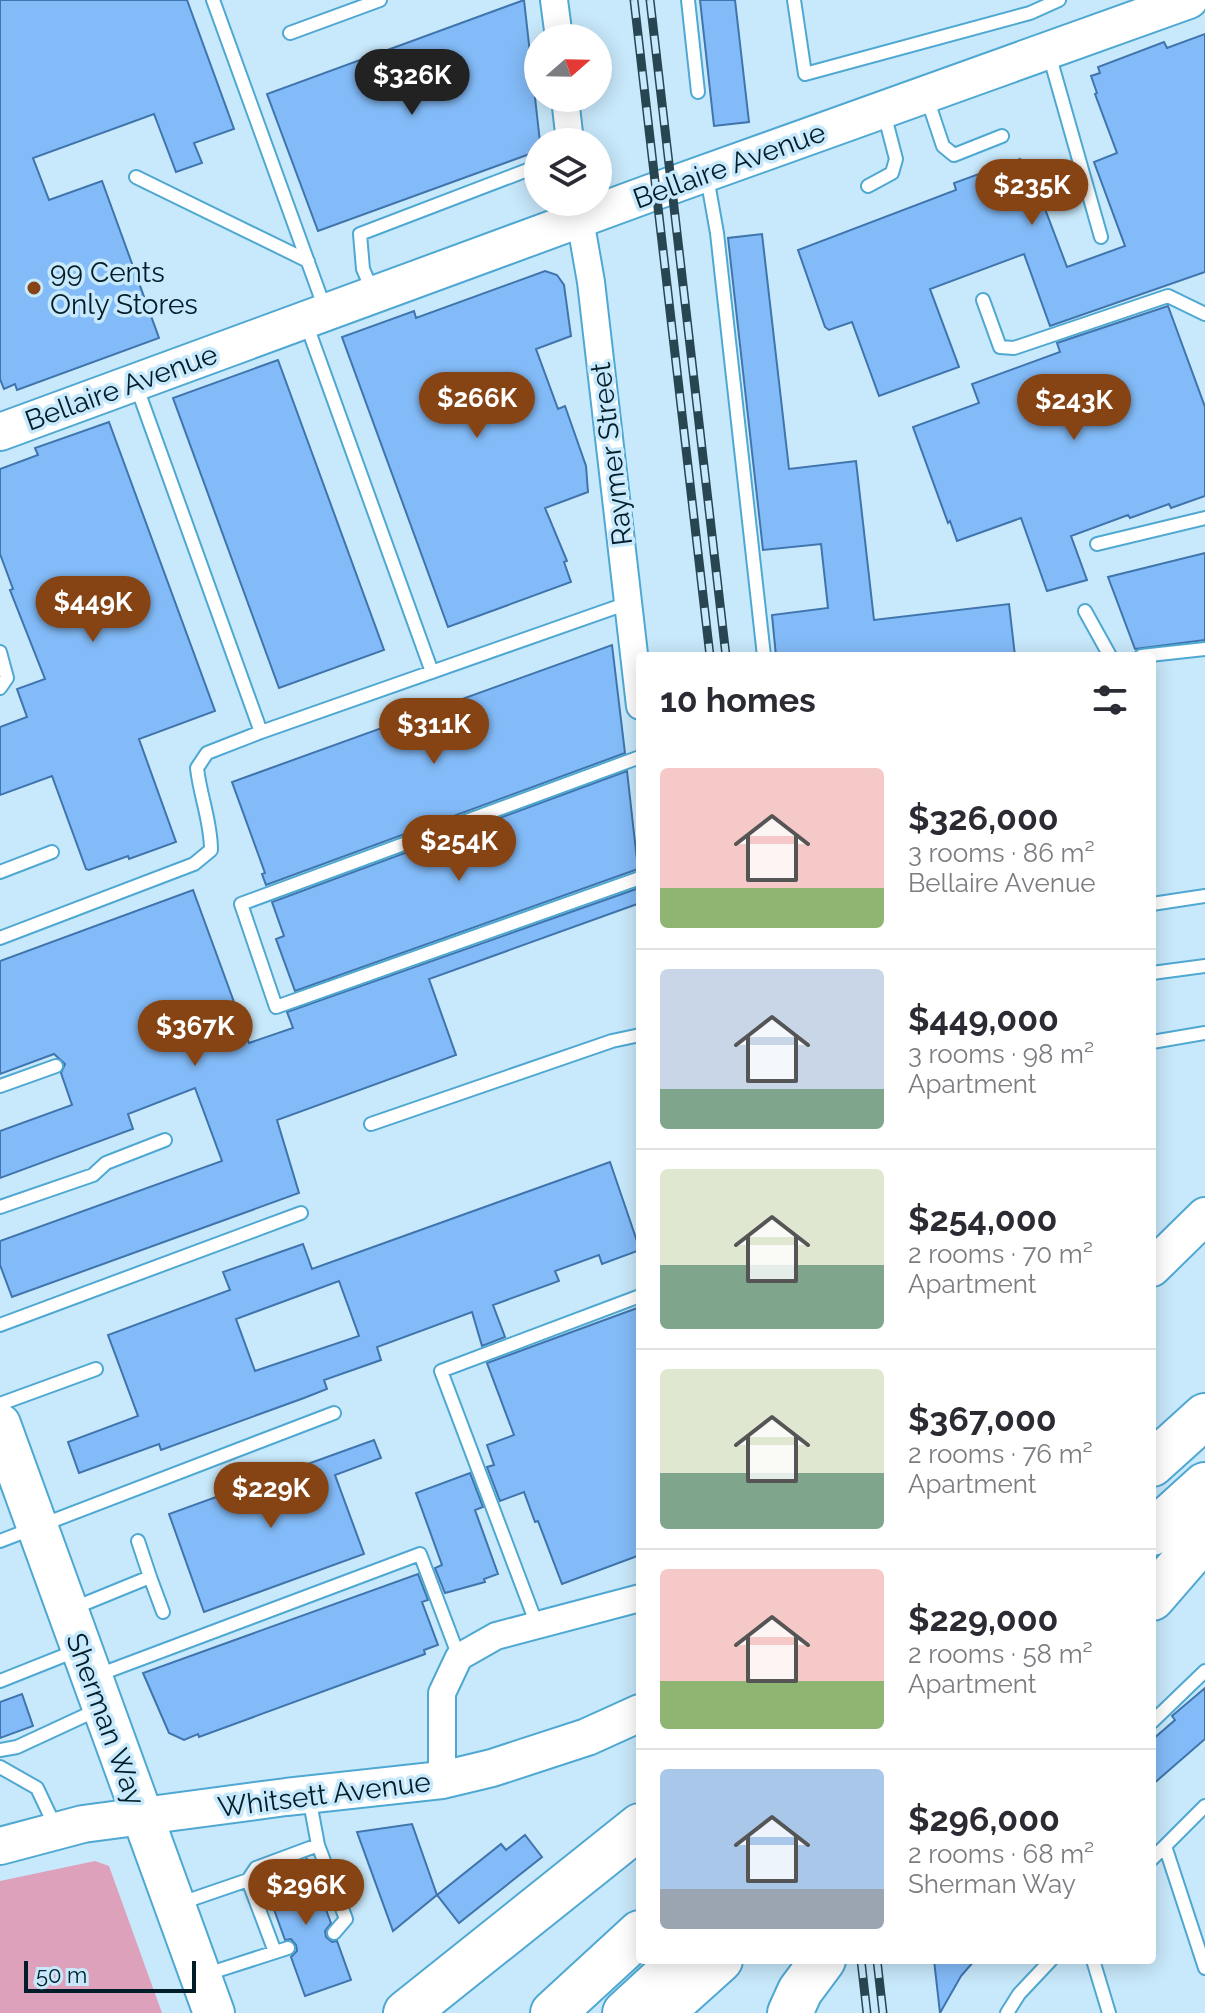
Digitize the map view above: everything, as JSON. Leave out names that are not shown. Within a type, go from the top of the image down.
[{"type":"highway","points":[[1156,1425],[1205,1390]]},
{"type":"highway","points":[[1156,1460],[1205,1416]]},
{"type":"highway","points":[[1156,1501],[1205,1457]]},
{"type":"highway","points":[[1156,1529],[1205,1485]]},
{"type":"highway","points":[[1156,1560],[1205,1515]]},
{"type":"highway","points":[[1156,1593],[1205,1537]]},
{"type":"highway","points":[[406,2013],[636,1829]]},
{"type":"highway","points":[[553,2013],[636,1937]]},
{"type":"highway","points":[[595,2013],[650,1964]]},
{"type":"highway","points":[[625,2013],[679,1964]]},
{"type":"highway","points":[[661,2013],[716,1964]]},
{"type":"highway","points":[[790,2013],[800,1991],[820,1964]]},
{"type":"main road","name":"Sherman Way","points":[[0,1424],[207,1995]]},
{"type":"street","points":[[554,0],[557,24]]},
{"type":"street","name":"Bellaire Avenue","points":[[612,201],[707,173],[1189,0]]},
{"type":"street","name":"Bellaire Avenue","points":[[2,426],[135,382],[374,295],[566,216]]},
{"type":"street","name":"Raymer Street","points":[[579,216],[591,282],[636,672]]},
{"type":"street","points":[[1156,1264],[1205,1216]]},
{"type":"street","points":[[442,1780],[442,1693],[459,1657],[496,1636],[636,1599]]},
{"type":"street","name":"Whitsett Avenue","points":[[0,1846],[83,1824],[308,1794],[442,1780],[492,1768],[587,1737],[636,1715]]},
{"type":"lane","points":[[213,0],[308,261],[315,316],[432,672]]},
{"type":"lane","points":[[290,33],[380,0]]},
{"type":"lane","points":[[688,0],[698,92]]},
{"type":"lane","points":[[794,0],[805,74],[1030,13],[1059,0]]},
{"type":"lane","points":[[1048,51],[1101,237]]},
{"type":"lane","points":[[926,95],[943,146],[954,155],[1002,136]]},
{"type":"lane","points":[[868,186],[892,173],[896,159],[883,110]]},
{"type":"lane","points":[[374,295],[363,269],[360,234],[524,171]]},
{"type":"lane","points":[[707,173],[717,233],[764,652]]},
{"type":"lane","points":[[136,177],[308,261]]},
{"type":"lane","points":[[983,300],[1000,347],[1014,348],[1168,296],[1205,314]]},
{"type":"lane","points":[[135,382],[261,732]]},
{"type":"lane","points":[[1097,544],[1205,518]]},
{"type":"lane","points":[[0,938],[194,864],[211,850],[211,827],[201,797],[197,768],[207,753],[628,603]]},
{"type":"lane","points":[[1085,611],[1108,652]]},
{"type":"lane","points":[[1156,654],[1205,649]]},
{"type":"lane","points":[[0,652],[7,678],[0,688]]},
{"type":"lane","points":[[636,758],[241,904],[276,1007],[636,879]]},
{"type":"lane","points":[[0,872],[52,852]]},
{"type":"lane","points":[[1156,903],[1205,896]]},
{"type":"lane","points":[[1156,972],[1205,966]]},
{"type":"lane","points":[[1156,1041],[1205,1033]]},
{"type":"lane","points":[[371,1124],[612,1041],[636,1036]]},
{"type":"lane","points":[[0,1086],[56,1066]]},
{"type":"lane","points":[[0,1207],[93,1175],[106,1163],[165,1140]]},
{"type":"lane","points":[[0,1325],[301,1213]]},
{"type":"lane","points":[[537,1625],[441,1371],[636,1298]]},
{"type":"lane","points":[[0,1404],[96,1369]]},
{"type":"lane","points":[[0,1541],[334,1413]]},
{"type":"lane","points":[[138,1541],[163,1612]]},
{"type":"lane","points":[[0,1681],[91,1678],[420,1554],[459,1657]]},
{"type":"lane","points":[[67,1610],[150,1577]]},
{"type":"lane","points":[[1156,1718],[1205,1671]]},
{"type":"lane","points":[[0,1750],[17,1747],[91,1678]]},
{"type":"lane","points":[[0,1767],[37,1788],[57,1831]]},
{"type":"lane","points":[[308,1794],[318,1845],[346,1919],[334,1933]]},
{"type":"lane","points":[[1156,1855],[1205,1806]]},
{"type":"lane","points":[[174,1905],[248,1880],[256,1868],[318,1845]]},
{"type":"lane","points":[[1165,1846],[1205,1968]]},
{"type":"lane","points":[[207,1995],[282,1950],[248,1880]]},
{"type":"lane","points":[[1007,2013],[1019,1994],[1047,1964]]},
{"type":"lane","points":[[1094,1964],[1109,2013]]},
{"type":"shaded area","points":[[95,1861],[109,1866],[162,2013],[0,2013],[0,1881]]},
{"type":"building","points":[[0,0],[187,0],[234,129],[194,143],[202,163],[176,172],[154,114],[33,158],[49,200],[102,181],[159,338],[17,390],[15,384],[4,389],[0,379]]},
{"type":"building","points":[[524,0],[527,24],[524,24],[524,112],[537,112],[538,128],[524,128],[524,156],[318,231],[267,94]]},
{"type":"building","points":[[700,0],[735,0],[749,122],[714,126]]},
{"type":"building","points":[[1205,34],[1205,272],[1050,326],[1024,254],[930,289],[959,367],[879,396],[852,322],[829,330],[825,327],[798,250],[956,190],[954,183],[1020,159],[1022,166],[1028,164],[1067,267],[1125,246],[1094,162],[1117,153],[1091,76],[1100,73],[1098,67],[1164,42],[1167,48]]},
{"type":"building","points":[[762,234],[789,469],[856,461],[874,620],[1009,604],[1015,652],[776,652],[772,615],[828,608],[821,544],[763,550],[728,238]]},
{"type":"building","points":[[545,271],[557,275],[564,285],[571,336],[536,349],[558,409],[565,406],[586,466],[588,492],[545,508],[567,561],[564,562],[571,582],[448,627],[342,337],[414,311],[416,318]]},
{"type":"building","points":[[1168,306],[1205,407],[1205,496],[1171,508],[1169,504],[1130,518],[1128,515],[1071,536],[1087,580],[1047,591],[1021,518],[957,541],[913,427],[979,403],[972,384],[1060,352],[1057,343]]},
{"type":"building","points":[[278,360],[384,650],[279,688],[173,398]]},
{"type":"building","points":[[109,422],[215,711],[139,739],[176,842],[89,870],[86,869],[52,776],[0,795],[0,727],[27,717],[17,689],[45,679],[10,590],[13,589],[0,554],[0,469],[38,455],[35,448]]},
{"type":"building","points":[[1205,553],[1205,640],[1135,649],[1108,577]]},
{"type":"building","points":[[612,645],[625,753],[266,885],[262,874],[265,873],[232,782]]},
{"type":"building","points":[[627,771],[636,870],[295,991],[276,939],[284,936],[272,902]]},
{"type":"building","points":[[636,889],[636,904],[429,979],[456,1055],[277,1120],[299,1193],[12,1297],[0,1265],[0,1241],[222,1161],[195,1088],[128,1114],[133,1129],[0,1178],[0,1131],[72,1105],[61,1073],[65,1064],[54,1054],[0,1074],[0,961],[193,890],[249,1043],[293,1028],[287,1012]]},
{"type":"building","points":[[610,1162],[636,1238],[636,1251],[602,1264],[599,1255],[555,1271],[559,1281],[493,1305],[505,1337],[482,1346],[472,1312],[377,1347],[381,1360],[324,1380],[327,1389],[161,1450],[159,1444],[79,1473],[68,1442],[138,1416],[108,1335],[230,1290],[223,1272],[303,1244],[312,1269]],"holes":[[[339,1281],[359,1336],[255,1371],[236,1319]]]},
{"type":"building","points":[[636,1308],[636,1556],[562,1584],[524,1492],[500,1501],[487,1467],[494,1465],[487,1445],[514,1435],[487,1363]]},
{"type":"building","points":[[374,1440],[381,1458],[335,1475],[364,1554],[204,1612],[169,1514]]},
{"type":"building","points":[[470,1473],[483,1507],[475,1510],[498,1574],[484,1579],[485,1582],[445,1593],[435,1568],[442,1565],[416,1493]]},
{"type":"building","points":[[418,1574],[428,1600],[422,1602],[438,1645],[424,1650],[425,1654],[199,1737],[198,1734],[184,1740],[169,1733],[143,1673]]},
{"type":"building","points":[[1205,1688],[1205,1739],[1156,1782],[1156,1737],[1175,1720],[1172,1716]]},
{"type":"building","points":[[22,1694],[33,1726],[0,1738],[0,1702]]},
{"type":"building","points":[[412,1824],[437,1895],[393,1931],[357,1832]]},
{"type":"building","points":[[525,1835],[542,1857],[459,1923],[437,1895],[501,1844],[506,1850]]},
{"type":"building","points":[[307,1859],[331,1923],[325,1931],[326,1937],[332,1942],[337,1941],[351,1980],[305,1996],[291,1957],[297,1951],[296,1945],[291,1939],[285,1940],[262,1876]]},
{"type":"building","points":[[934,1964],[972,1964],[961,1976],[940,2013]]},
{"type":"railway","points":[[634,0],[710,652]]},
{"type":"railway","points":[[650,0],[726,652]]},
{"type":"railway","points":[[861,1964],[867,2013]]},
{"type":"railway","points":[[877,1964],[883,2013]]},
{"type":"place","name":"99 Cents Only Stores","points":[[34,288]]}]
